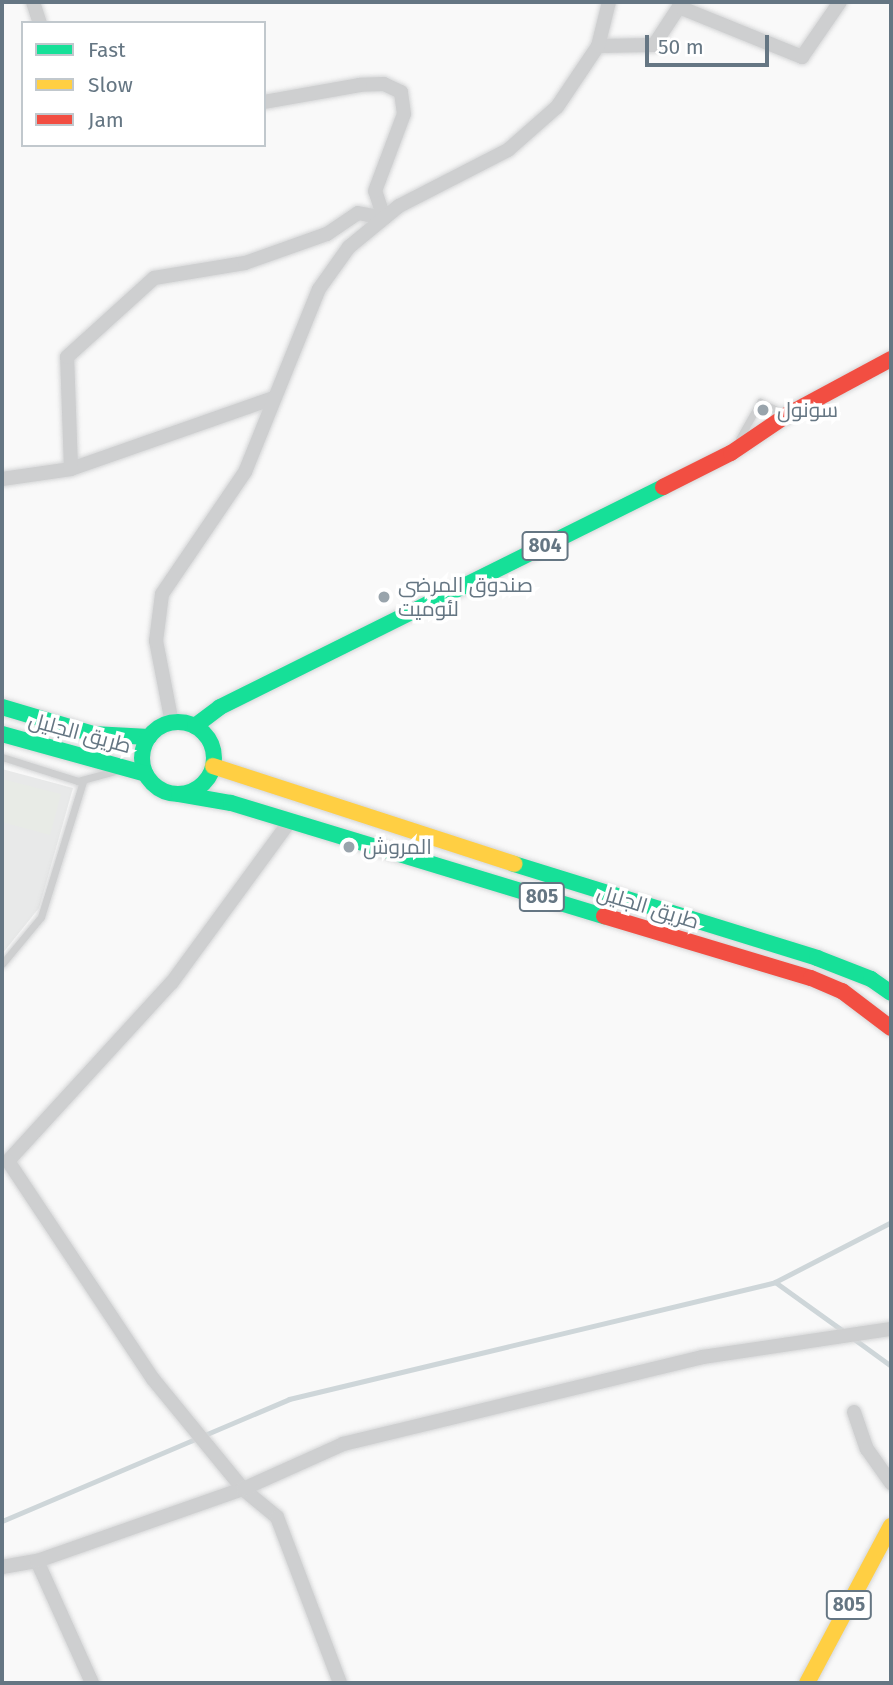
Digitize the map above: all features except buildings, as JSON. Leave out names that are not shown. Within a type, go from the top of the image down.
[{"type":"main road","name":"804","points":[[195,726],[220,707],[731,453],[787,415],[891,359]]},
{"type":"main road","name":"طريق الجليل","points":[[2,708],[93,734],[149,737]]},
{"type":"main road","points":[[146,774],[142,755],[149,737],[172,723],[195,726],[211,743],[213,766],[201,786],[179,794]]},
{"type":"main road","name":"طريق الجليل","points":[[2,734],[126,766],[146,774]]},
{"type":"main road","name":"طريق الجليل","points":[[213,766],[817,958],[871,979],[891,993]]},
{"type":"main road","name":"805","points":[[146,774],[156,787],[179,794]]},
{"type":"main road","name":"طريق الجليل","points":[[179,794],[231,803],[811,978],[851,997],[891,1028]]},
{"type":"main road","name":"805","points":[[807,1683],[891,1526]]},
{"type":"main road","name":"805","points":[[824,1683],[891,1557]]},
{"type":"street","points":[[33,2],[39,21]]},
{"type":"street","points":[[172,723],[156,641],[162,594],[245,472],[319,289],[349,247],[398,206],[508,150],[557,107],[598,46],[609,2]]},
{"type":"street","points":[[598,46],[654,45],[679,8],[802,57],[840,2]]},
{"type":"street","points":[[266,102],[360,85],[384,84],[401,92],[404,114],[375,191],[384,218]]},
{"type":"street","points":[[71,469],[67,357],[154,278],[245,263],[327,234],[358,213],[384,218]]},
{"type":"street","points":[[2,479],[71,469],[274,398]]},
{"type":"street","points":[[290,821],[172,982],[5,1162],[153,1379],[243,1489],[277,1517],[340,1683]]},
{"type":"street","points":[[2,1567],[37,1561],[243,1489],[356,1440],[703,1357],[891,1329]]},
{"type":"street","points":[[854,1412],[867,1449],[891,1483]]},
{"type":"street","points":[[37,1561],[92,1683]]},
{"type":"lane","points":[[731,453],[760,402],[787,415]]},
{"type":"lane","points":[[2,757],[83,781],[126,766]]},
{"type":"lane","points":[[2,964],[41,917],[83,781]]},
{"type":"shaded area","points":[[2,769],[73,788],[39,908],[2,954]]},
{"type":"shaded area","points":[[2,779],[61,794],[50,835],[2,822]]},
{"type":"waterway","points":[[2,1521],[289,1399],[775,1282],[891,1222]]},
{"type":"waterway","points":[[775,1282],[846,1333]]},
{"type":"waterway","points":[[854,1339],[891,1366]]},
{"type":"traffic: fast","points":[[195,726],[220,707],[663,487]]},
{"type":"traffic: fast","points":[[2,707],[93,734],[149,737]]},
{"type":"traffic: fast","points":[[178,722],[198,728],[208,738],[214,758],[208,778],[198,788],[178,794],[158,788],[148,778],[142,758],[148,738],[158,728],[178,722]]},
{"type":"traffic: fast","points":[[2,734],[146,774]]},
{"type":"traffic: fast","points":[[179,794],[231,803],[604,916]]},
{"type":"traffic: fast","points":[[514,864],[817,958],[871,979],[891,993]]},
{"type":"traffic: slow","points":[[213,766],[514,864]]},
{"type":"traffic: slow","points":[[807,1683],[891,1526]]},
{"type":"traffic: jam","points":[[663,487],[731,453],[787,415],[891,359]]},
{"type":"traffic: jam","points":[[604,916],[811,978],[842,991],[891,1028]]},
{"type":"place","name":"سونول","points":[[763,410]]},
{"type":"place","name":"صندوق المرضى لئوميت","points":[[384,597]]},
{"type":"place","name":"المروش","points":[[349,847]]}]
